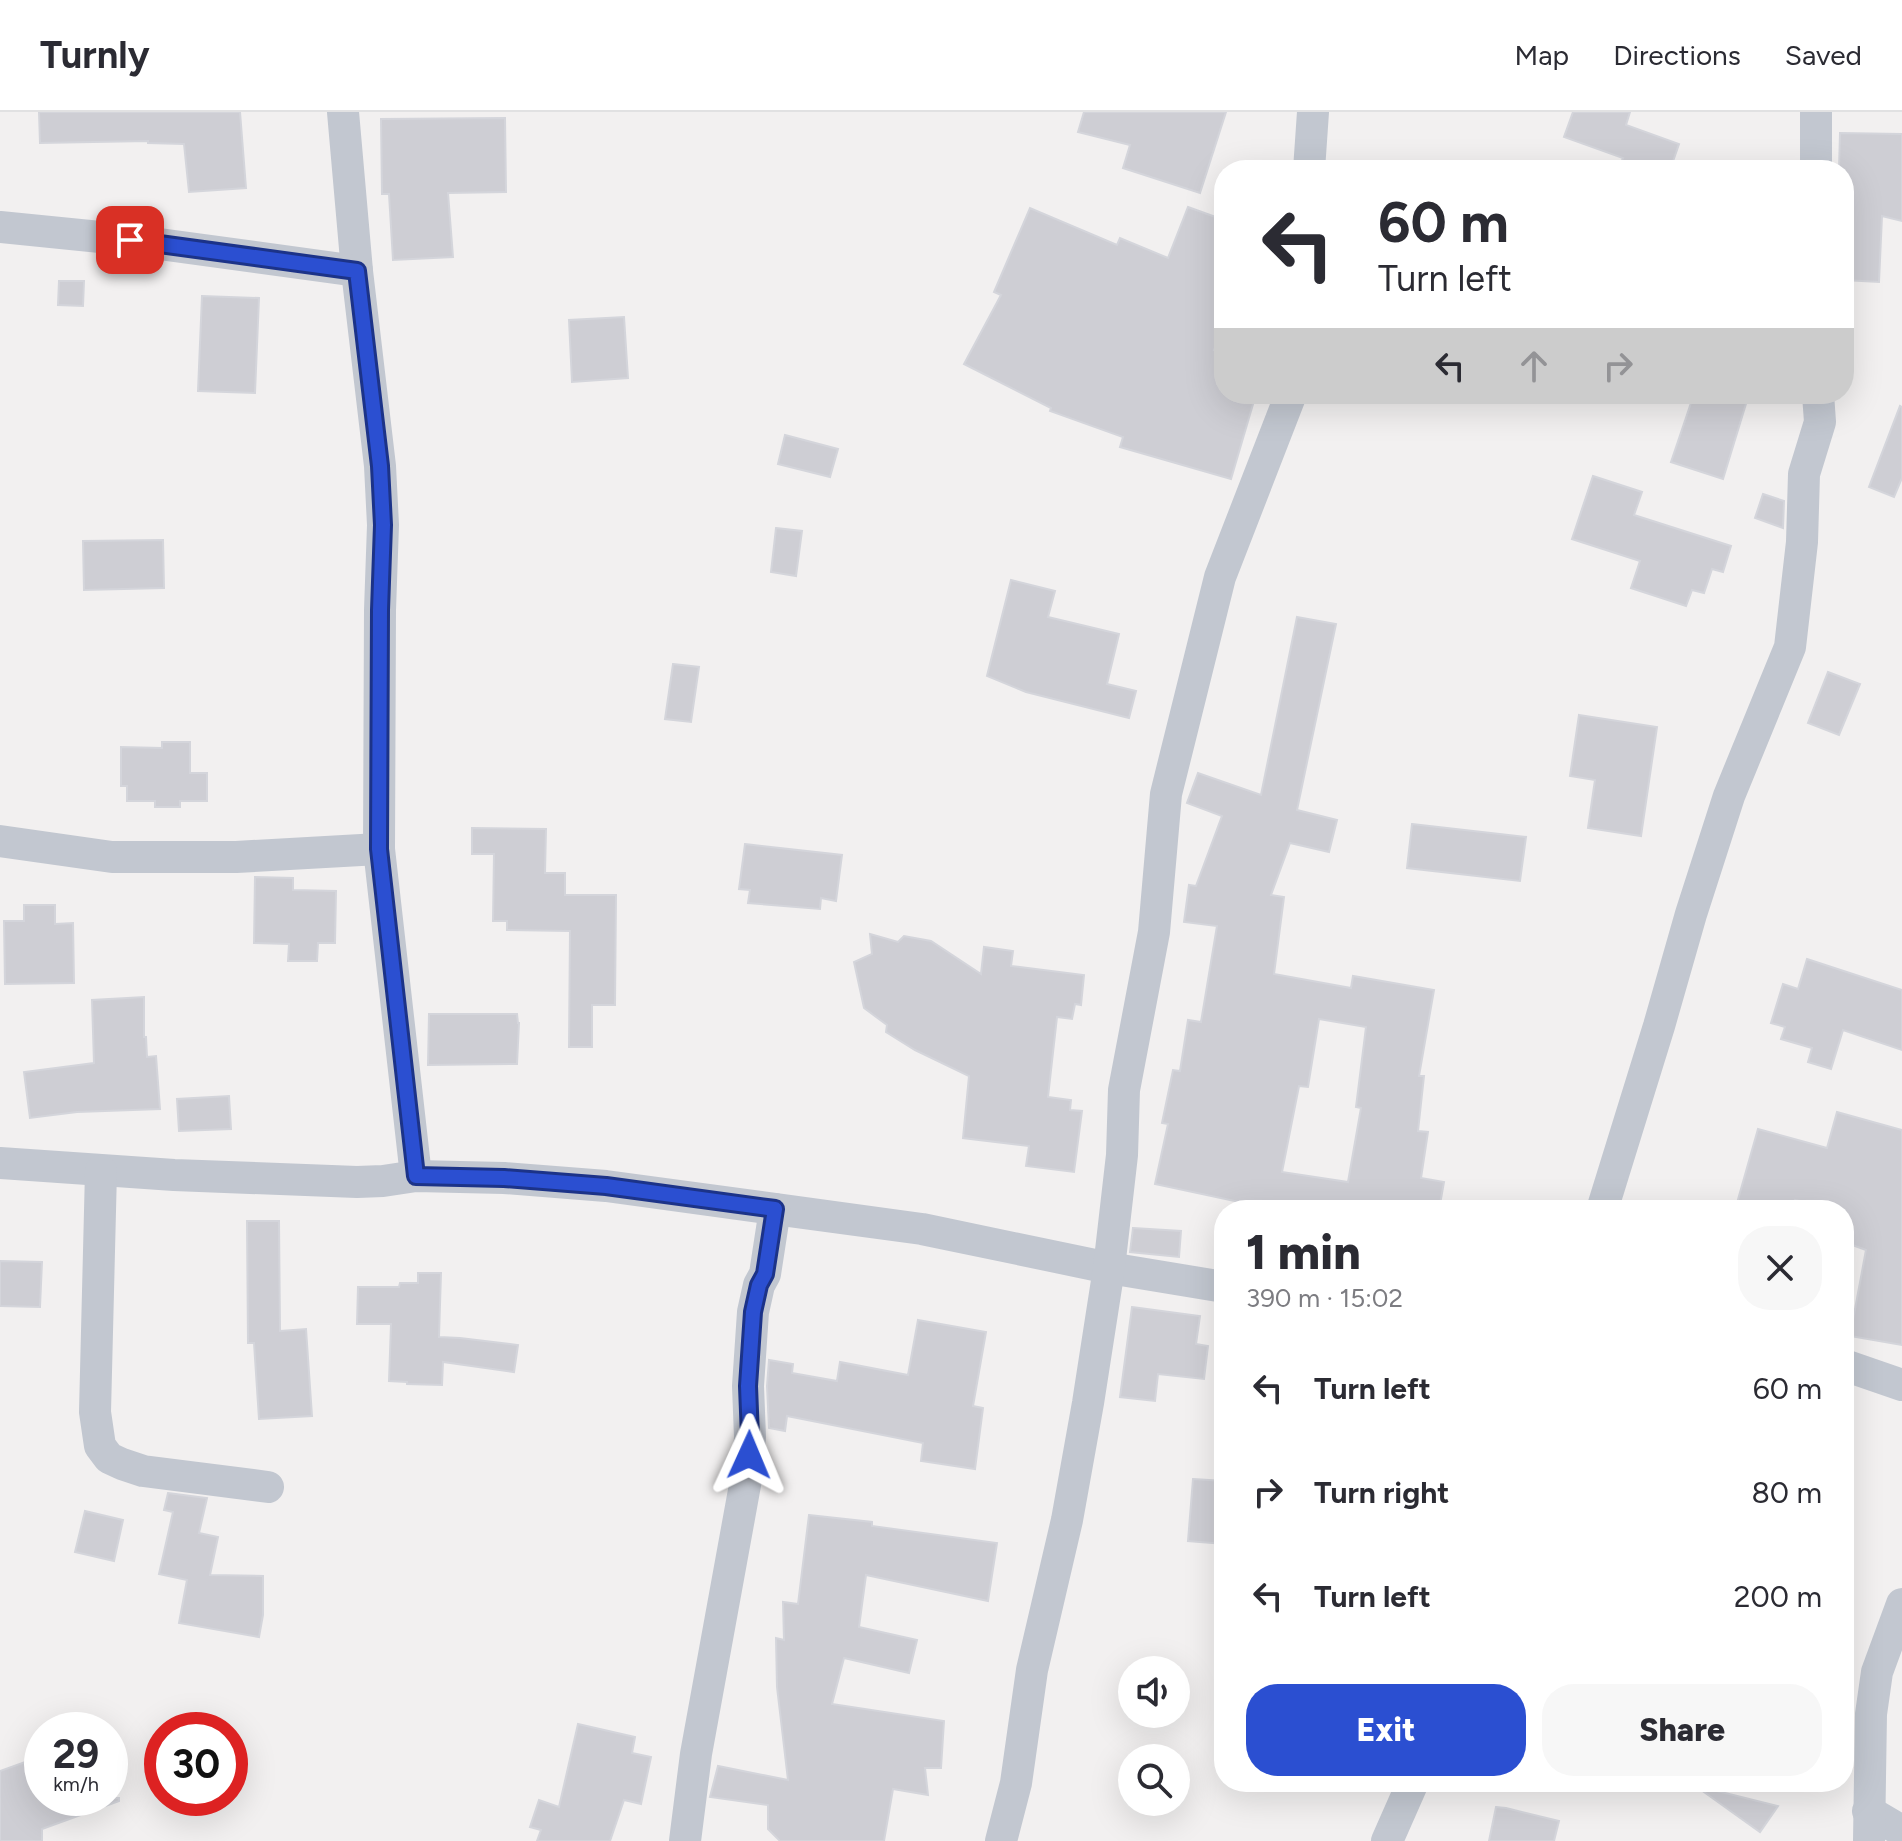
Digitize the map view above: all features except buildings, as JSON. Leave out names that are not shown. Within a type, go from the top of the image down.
[{"type":"street","points":[[343,112],[357,271],[380,466],[383,525],[379,849],[416,1176]]},
{"type":"street","points":[[1310,160],[1313,112]]},
{"type":"street","points":[[1816,112],[1816,160]]},
{"type":"street","points":[[0,227],[130,240],[357,271]]},
{"type":"street","points":[[1001,1841],[1016,1783],[1032,1670],[1088,1403],[1109,1268],[1122,1155],[1124,1090],[1154,932],[1166,794],[1220,577],[1287,404]]},
{"type":"street","points":[[1605,1200],[1729,796],[1790,647],[1802,542],[1804,474],[1820,422],[1819,404]]},
{"type":"street","points":[[0,841],[112,857],[236,857],[379,849]]},
{"type":"street","points":[[0,1163],[174,1175],[357,1182],[416,1176],[504,1178],[606,1186],[922,1229],[1109,1268],[1214,1285]]},
{"type":"street","points":[[101,1171],[95,1412],[100,1446],[109,1458],[143,1471],[268,1487]]},
{"type":"street","points":[[685,1841],[696,1754],[747,1474],[753,1312],[759,1285],[765,1274],[775,1209]]},
{"type":"street","points":[[1854,1368],[1902,1385]]},
{"type":"street","points":[[1902,1604],[1877,1672],[1871,1714],[1868,1826],[1902,1831]]},
{"type":"street","points":[[1387,1841],[1409,1792]]},
{"type":"route","points":[[130,240],[357,271],[380,466],[383,525],[379,849],[416,1176],[504,1178],[606,1186],[775,1209],[765,1274],[759,1285],[753,1312],[748,1386],[749,1455]]}]
